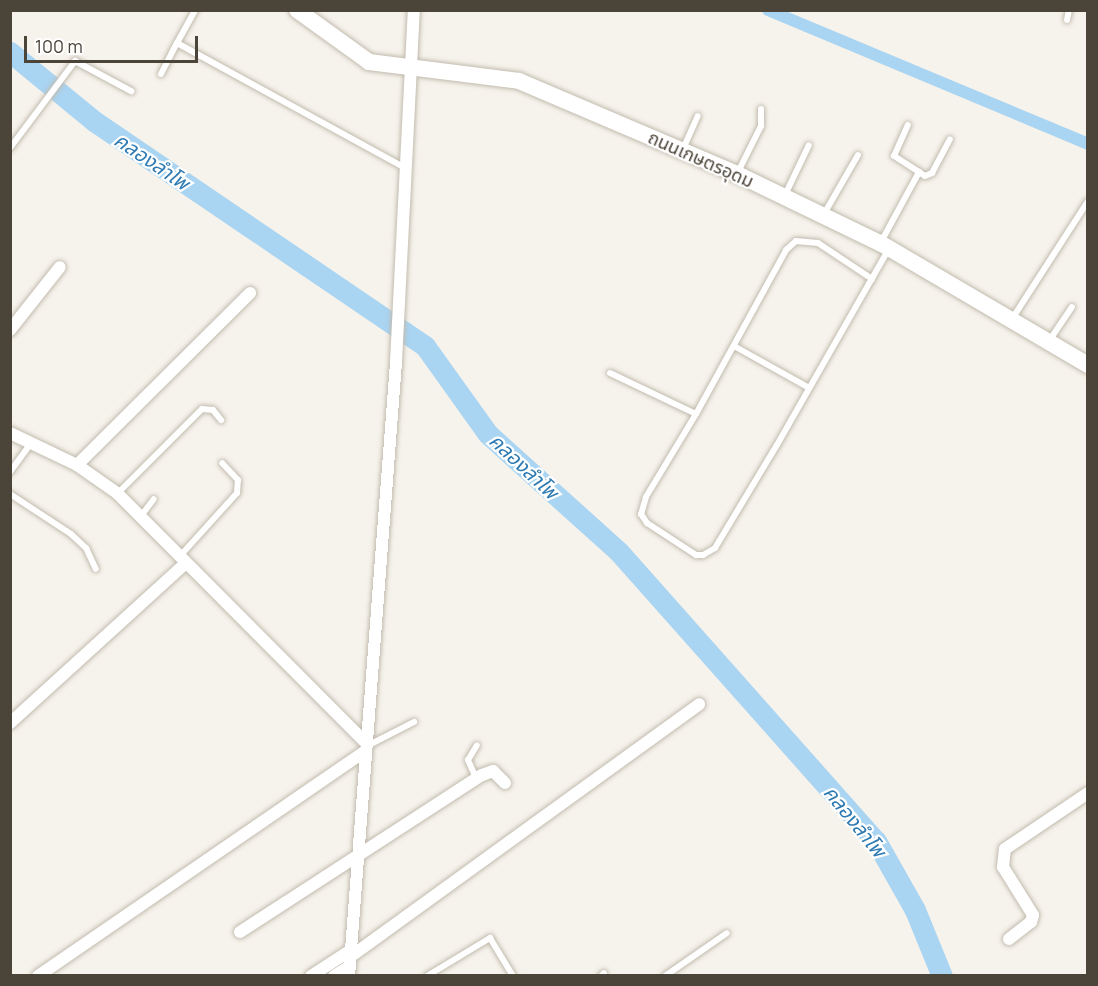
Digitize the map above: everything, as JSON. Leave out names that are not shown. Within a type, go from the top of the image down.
[{"type":"street","name":"ถนนเกษตรอุดม","points":[[297,10],[357,57],[411,70],[483,73],[519,81],[737,174],[885,246],[1088,365]]},
{"type":"street","points":[[350,962],[364,747],[396,362],[414,10]]},
{"type":"street","points":[[10,330],[60,267]]},
{"type":"street","points":[[77,465],[250,293]]},
{"type":"street","points":[[10,433],[77,465],[117,493],[364,747]]},
{"type":"street","points":[[10,723],[183,560]]},
{"type":"street","points":[[334,975],[699,704]]},
{"type":"street","points":[[38,975],[364,747]]},
{"type":"street","points":[[240,932],[356,859],[476,779],[493,771],[506,783]]},
{"type":"street","points":[[1009,939],[1031,922],[1033,915],[1003,867],[1005,849],[1088,793]]},
{"type":"street","points":[[311,975],[350,962]]},
{"type":"lane","points":[[161,74],[195,10]]},
{"type":"lane","points":[[1067,20],[1070,10]]},
{"type":"lane","points":[[177,43],[405,168]]},
{"type":"lane","points":[[10,148],[75,61],[131,91]]},
{"type":"lane","points":[[737,174],[761,126],[761,109]]},
{"type":"lane","points":[[682,150],[698,116]]},
{"type":"lane","points":[[908,125],[894,156],[925,176],[932,173],[950,139]]},
{"type":"lane","points":[[784,196],[809,145]]},
{"type":"lane","points":[[823,215],[858,155]]},
{"type":"lane","points":[[872,279],[818,243],[796,241],[786,250],[696,414],[645,497],[641,514],[647,523],[696,555],[703,555],[715,548],[872,279],[919,172]]},
{"type":"lane","points":[[1012,320],[1088,201]]},
{"type":"lane","points":[[1049,342],[1072,307]]},
{"type":"lane","points":[[734,346],[809,388]]},
{"type":"lane","points":[[610,373],[696,414]]},
{"type":"lane","points":[[117,493],[202,409],[213,410],[221,420]]},
{"type":"lane","points":[[10,472],[32,443]]},
{"type":"lane","points":[[183,560],[237,493],[238,480],[222,463]]},
{"type":"lane","points":[[10,494],[71,534],[86,548],[96,569]]},
{"type":"lane","points":[[141,516],[154,499]]},
{"type":"lane","points":[[364,747],[414,722]]},
{"type":"lane","points":[[476,779],[468,760],[477,745]]},
{"type":"lane","points":[[665,975],[727,933]]},
{"type":"lane","points":[[428,975],[490,938],[513,975]]},
{"type":"waterway","points":[[768,10],[1088,144]]},
{"type":"waterway","name":"คลองลำโพ","points":[[10,52],[94,121],[425,346],[488,434],[619,552],[876,841],[915,910],[942,976]]}]
